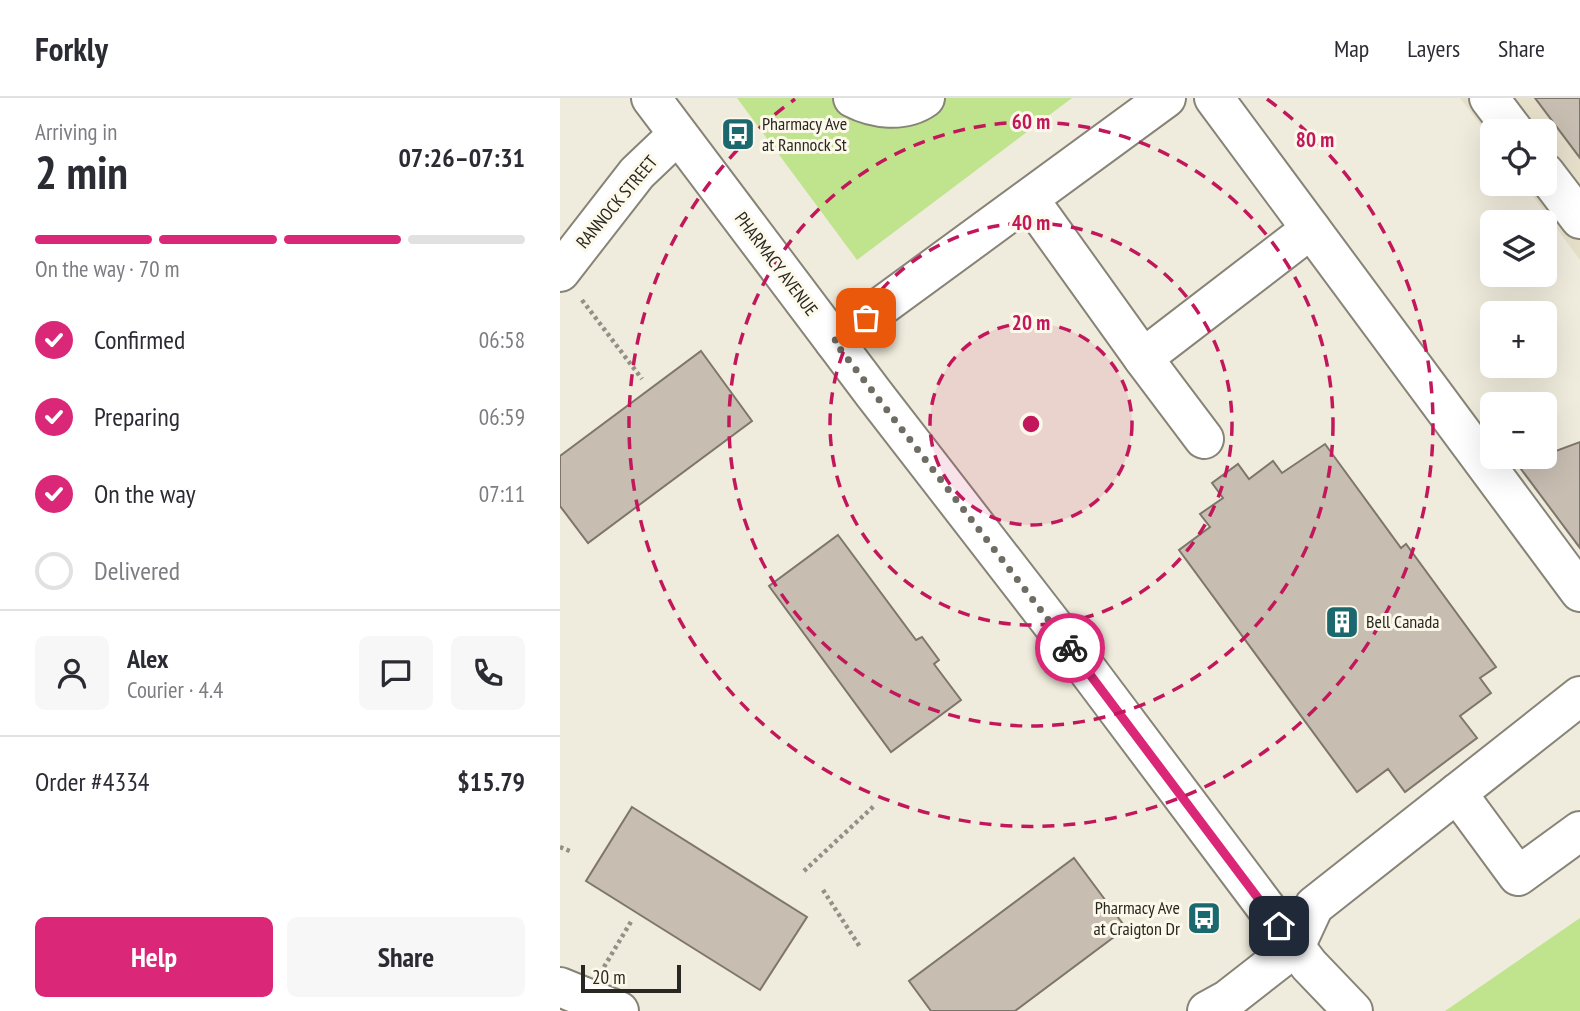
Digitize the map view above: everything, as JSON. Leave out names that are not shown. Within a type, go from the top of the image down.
[{"type":"street","name":"PHARMACY AVENUE","points":[[651,98],[1302,956],[1353,1011]]},
{"type":"street","points":[[853,98],[884,109],[919,102],[925,98]]},
{"type":"street","points":[[1214,98],[1580,592]]},
{"type":"street","points":[[1489,98],[1505,119]]},
{"type":"street","points":[[834,341],[1029,200],[1141,105]]},
{"type":"street","name":"RANNOCK STREET","points":[[560,272],[637,173],[677,135]]},
{"type":"street","points":[[1557,189],[1580,219]]},
{"type":"street","points":[[1029,200],[1205,439]]},
{"type":"street","points":[[1143,358],[1311,229]]},
{"type":"street","points":[[1207,1011],[1302,956],[1314,906],[1580,696]]},
{"type":"street","points":[[1457,793],[1518,876],[1580,831]]},
{"type":"street","name":"PHARMACY AVENUE","points":[[1302,956],[1329,1011]]},
{"type":"path","points":[[560,272],[642,379]]},
{"type":"path","points":[[804,871],[875,805]]},
{"type":"path","points":[[560,847],[572,852]]},
{"type":"path","points":[[823,890],[860,947]]},
{"type":"path","points":[[588,999],[632,920]]},
{"type":"shaded area","points":[[1460,98],[1580,98],[1580,260],[1557,229],[1557,210],[1543,210],[1533,196],[1557,196],[1557,119],[1480,119],[1480,125]]},
{"type":"green space","points":[[737,98],[1072,98],[857,260]]},
{"type":"green space","points":[[1580,918],[1580,1011],[1445,1011]]},
{"type":"building","points":[[1535,98],[1580,98],[1580,158],[1557,127],[1557,119],[1551,119]]},
{"type":"building","points":[[701,351],[752,421],[588,543],[560,506],[560,456]]},
{"type":"building","points":[[1580,442],[1580,548],[1521,469],[1557,469],[1557,451]]},
{"type":"building","name":"Bell Canada","points":[[1325,444],[1401,548],[1406,544],[1496,667],[1480,678],[1491,693],[1460,716],[1477,738],[1405,792],[1388,769],[1357,792],[1179,550],[1210,527],[1200,514],[1223,498],[1212,483],[1238,464],[1249,479],[1273,461],[1282,473]]},
{"type":"building","points":[[838,535],[916,640],[922,637],[939,660],[934,664],[961,700],[891,752],[769,586]]},
{"type":"building","points":[[632,807],[807,917],[760,990],[586,881]]},
{"type":"building","points":[[1074,858],[1126,928],[1015,1011],[931,1011],[909,981]]},
{"type":"way so far","points":[[866,318],[834,341],[1070,648]]},
{"type":"place","name":"Pharmacy Ave at Rannock St","points":[[738,134]]},
{"type":"place","name":"Bell Canada","points":[[1342,622]]},
{"type":"place","name":"Pharmacy Ave at Craigton Dr","points":[[1204,918]]},
{"type":"route","points":[[1070,648],[1279,926]]}]
